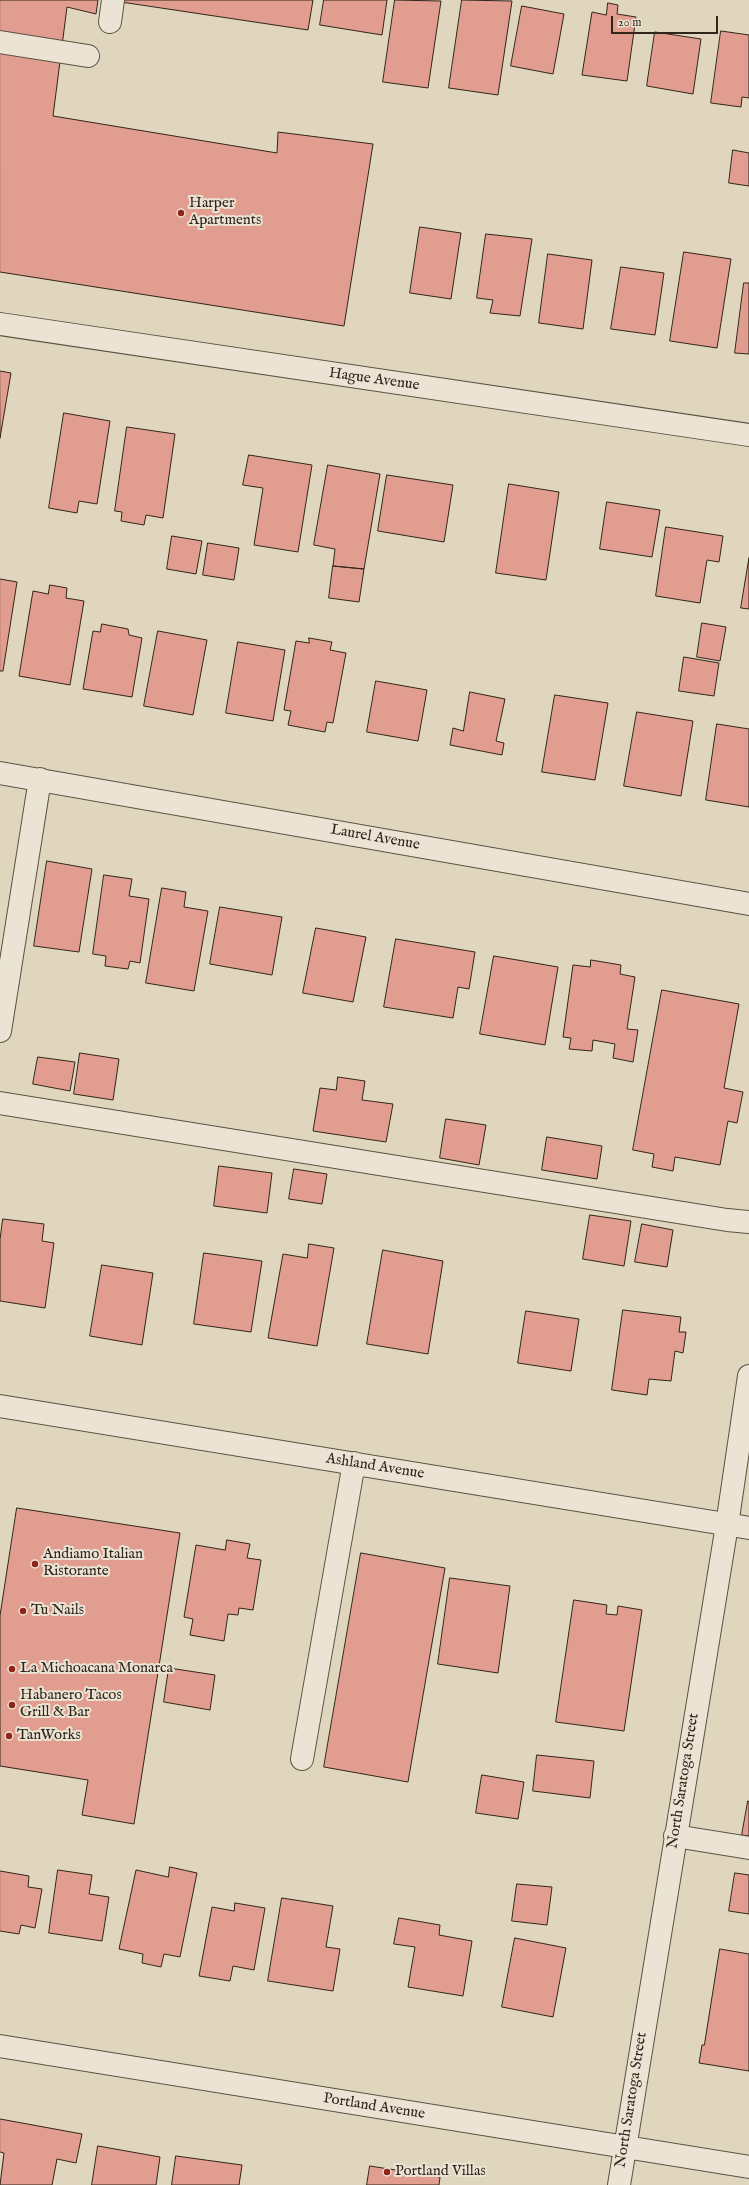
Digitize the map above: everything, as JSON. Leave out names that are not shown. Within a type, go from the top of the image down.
[{"type":"street","points":[[110,22],[113,0]]},
{"type":"street","points":[[0,42],[88,56]]},
{"type":"street","name":"Hague Avenue","points":[[0,324],[749,436]]},
{"type":"street","name":"Laurel Avenue","points":[[0,773],[749,904]]},
{"type":"street","points":[[0,1031],[40,779]]},
{"type":"street","points":[[0,1103],[727,1220],[749,1222]]},
{"type":"street","name":"North Saratoga Street","points":[[619,2185],[727,1525],[749,1376]]},
{"type":"street","name":"Ashland Avenue","points":[[0,1406],[749,1528]]},
{"type":"street","points":[[302,1759],[354,1463]]},
{"type":"street","points":[[675,1836],[749,1848]]},
{"type":"street","name":"Portland Avenue","points":[[0,2046],[749,2167]]},
{"type":"building","name":"Harper Apartments","points":[[0,0],[98,0],[96,14],[67,7],[53,116],[277,153],[278,132],[373,144],[344,326],[0,272]]},
{"type":"building","points":[[121,0],[313,0],[308,30],[121,2]]},
{"type":"building","points":[[324,0],[387,0],[382,35],[320,25]]},
{"type":"building","points":[[395,0],[441,1],[428,88],[383,82]]},
{"type":"building","points":[[462,0],[512,1],[498,95],[449,88]]},
{"type":"building","points":[[608,3],[618,5],[617,14],[636,17],[627,81],[582,75],[592,12],[606,15]]},
{"type":"building","points":[[522,6],[564,14],[553,74],[511,66]]},
{"type":"building","points":[[721,31],[749,35],[749,98],[742,97],[741,107],[711,103]]},
{"type":"building","points":[[655,32],[701,39],[693,94],[647,86]]},
{"type":"building","points":[[733,150],[749,153],[749,186],[729,183]]},
{"type":"building","points":[[420,227],[461,233],[451,299],[410,293]]},
{"type":"building","points":[[486,234],[532,239],[520,316],[490,313],[493,300],[477,298]]},
{"type":"building","points":[[684,252],[731,259],[717,348],[670,341]]},
{"type":"building","points":[[548,254],[592,260],[583,329],[539,323]]},
{"type":"building","points":[[621,267],[664,273],[655,335],[611,329]]},
{"type":"building","points":[[744,283],[749,283],[749,354],[735,353]]},
{"type":"building","points":[[0,371],[11,373],[0,438]]},
{"type":"building","points":[[64,413],[110,421],[97,504],[79,501],[77,513],[49,508]]},
{"type":"building","points":[[127,427],[175,434],[163,518],[146,515],[144,525],[121,521],[122,512],[115,511]]},
{"type":"building","points":[[249,455],[312,465],[298,552],[254,545],[263,488],[243,485]]},
{"type":"building","points":[[328,465],[380,474],[364,569],[333,566],[335,549],[314,545]]},
{"type":"building","points":[[387,475],[453,485],[444,542],[378,531]]},
{"type":"building","points":[[509,484],[559,492],[546,580],[496,573]]},
{"type":"building","points":[[607,502],[660,510],[652,557],[600,549]]},
{"type":"building","points":[[666,527],[723,536],[719,562],[707,560],[700,603],[656,596]]},
{"type":"building","points":[[172,536],[202,541],[196,574],[167,569]]},
{"type":"building","points":[[208,543],[239,548],[234,580],[203,575]]},
{"type":"building","points":[[749,558],[749,609],[741,608]]},
{"type":"building","points":[[333,566],[364,569],[359,602],[329,598]]},
{"type":"building","points":[[0,579],[17,582],[3,671],[0,671]]},
{"type":"building","points":[[50,585],[67,588],[66,598],[84,601],[70,685],[19,676],[33,591],[48,594]]},
{"type":"building","points":[[702,623],[726,627],[720,661],[697,657]]},
{"type":"building","points":[[102,624],[128,629],[129,635],[142,638],[132,697],[83,689],[93,631],[100,632]]},
{"type":"building","points":[[158,631],[207,640],[193,715],[144,706]]},
{"type":"building","points":[[309,638],[332,642],[330,650],[346,653],[333,723],[327,722],[325,732],[288,725],[291,711],[284,710],[296,641],[309,643]]},
{"type":"building","points":[[238,642],[285,650],[273,721],[226,713]]},
{"type":"building","points":[[684,657],[719,663],[714,696],[679,691]]},
{"type":"building","points":[[376,681],[427,690],[418,741],[367,732]]},
{"type":"building","points":[[470,692],[505,699],[496,741],[504,743],[502,755],[450,745],[453,728],[463,731]]},
{"type":"building","points":[[555,695],[608,703],[595,780],[542,772]]},
{"type":"building","points":[[637,712],[693,721],[681,796],[624,786]]},
{"type":"building","points":[[717,724],[749,729],[749,807],[706,800]]},
{"type":"building","points":[[47,861],[92,869],[79,952],[34,946]]},
{"type":"building","points":[[104,875],[132,879],[129,896],[149,899],[140,963],[130,961],[128,969],[105,966],[106,956],[93,954]]},
{"type":"building","points":[[162,888],[186,892],[184,907],[208,911],[194,991],[146,983]]},
{"type":"building","points":[[220,907],[282,917],[272,975],[210,964]]},
{"type":"building","points":[[316,928],[366,937],[353,1002],[303,993]]},
{"type":"building","points":[[396,939],[475,952],[469,989],[458,987],[453,1018],[384,1007]]},
{"type":"building","points":[[494,956],[558,967],[545,1045],[480,1034]]},
{"type":"building","points":[[591,960],[621,965],[620,974],[635,977],[627,1029],[638,1030],[633,1062],[613,1058],[615,1044],[593,1040],[592,1051],[569,1049],[571,1038],[563,1037],[573,965],[590,967]]},
{"type":"building","points":[[662,990],[739,1004],[724,1088],[743,1092],[737,1123],[728,1121],[720,1165],[675,1157],[673,1171],[652,1167],[654,1154],[633,1150]]},
{"type":"building","points":[[80,1053],[119,1059],[113,1100],[74,1094]]},
{"type":"building","points":[[38,1057],[75,1062],[70,1091],[33,1084]]},
{"type":"building","points":[[338,1077],[365,1081],[362,1100],[393,1104],[386,1142],[313,1131],[320,1088],[336,1090]]},
{"type":"building","points":[[446,1119],[486,1125],[479,1165],[440,1158]]},
{"type":"building","points":[[547,1137],[602,1146],[597,1179],[542,1170]]},
{"type":"building","points":[[219,1166],[272,1173],[267,1213],[214,1206]]},
{"type":"building","points":[[294,1169],[327,1174],[322,1204],[289,1199]]},
{"type":"building","points":[[590,1215],[631,1221],[624,1266],[583,1259]]},
{"type":"building","points":[[3,1219],[44,1224],[42,1241],[54,1243],[45,1308],[0,1301],[0,1240]]},
{"type":"building","points":[[642,1224],[673,1230],[667,1267],[635,1262]]},
{"type":"building","points":[[309,1244],[334,1248],[317,1346],[268,1338],[283,1254],[307,1258]]},
{"type":"building","points":[[383,1250],[443,1261],[428,1354],[367,1344]]},
{"type":"building","points":[[204,1253],[262,1261],[251,1332],[194,1324]]},
{"type":"building","points":[[102,1265],[153,1273],[142,1345],[90,1336]]},
{"type":"building","points":[[623,1310],[681,1317],[679,1332],[686,1332],[683,1353],[675,1351],[671,1381],[649,1379],[647,1395],[612,1390]]},
{"type":"building","points":[[526,1311],[579,1319],[571,1371],[518,1363]]},
{"type":"building","points":[[17,1508],[180,1533],[134,1824],[82,1815],[88,1780],[0,1766],[0,1616]]},
{"type":"building","points":[[227,1540],[250,1544],[247,1558],[261,1560],[253,1610],[239,1608],[238,1615],[228,1614],[224,1641],[190,1635],[193,1619],[184,1617],[196,1545],[225,1550]]},
{"type":"building","points":[[361,1553],[445,1568],[408,1782],[324,1767]]},
{"type":"building","points":[[450,1578],[510,1586],[498,1673],[438,1664]]},
{"type":"building","points":[[574,1600],[607,1605],[606,1614],[617,1615],[618,1606],[642,1610],[624,1731],[556,1722]]},
{"type":"building","points":[[169,1668],[215,1675],[210,1710],[164,1702]]},
{"type":"building","points":[[537,1755],[594,1761],[590,1798],[533,1791]]},
{"type":"building","points":[[482,1775],[524,1782],[518,1819],[476,1813]]},
{"type":"building","points":[[748,1801],[749,1802],[749,1836],[742,1835]]},
{"type":"building","points":[[170,1867],[197,1873],[180,1957],[164,1954],[161,1967],[142,1963],[143,1954],[119,1949],[136,1870],[168,1877]]},
{"type":"building","points":[[58,1870],[92,1875],[89,1894],[109,1897],[102,1941],[49,1933]]},
{"type":"building","points":[[0,1871],[29,1876],[28,1887],[42,1889],[35,1928],[21,1925],[19,1934],[0,1931]]},
{"type":"building","points":[[735,1873],[749,1875],[749,1914],[729,1911]]},
{"type":"building","points":[[517,1884],[552,1887],[547,1925],[512,1921]]},
{"type":"building","points":[[282,1898],[333,1906],[326,1947],[340,1949],[333,1991],[268,1981]]},
{"type":"building","points":[[235,1903],[265,1908],[254,1970],[233,1966],[230,1981],[199,1976],[212,1907],[234,1911]]},
{"type":"building","points":[[399,1918],[440,1925],[439,1935],[472,1941],[463,1996],[408,1987],[415,1947],[394,1944]]},
{"type":"building","points":[[515,1938],[566,1948],[553,2017],[502,2007]]},
{"type":"building","points":[[720,1949],[749,1954],[749,2071],[699,2063],[702,2045],[704,2045]]},
{"type":"building","points":[[0,2119],[82,2134],[76,2163],[57,2159],[52,2185],[0,2185],[4,2153],[0,2152]]},
{"type":"building","points":[[98,2146],[160,2157],[156,2185],[92,2185]]},
{"type":"building","points":[[176,2156],[242,2165],[239,2185],[172,2185]]},
{"type":"building","name":"Portland Villas","points":[[370,2166],[440,2177],[439,2185],[367,2185]]},
{"type":"place","name":"Harper Apartments","points":[[181,213]]},
{"type":"place","name":"Andiamo Italian Ristorante","points":[[35,1564]]},
{"type":"place","name":"Tu Nails","points":[[23,1611]]},
{"type":"place","name":"La Michoacana Monarca","points":[[12,1669]]},
{"type":"place","name":"Habanero Tacos Grill & Bar","points":[[12,1705]]},
{"type":"place","name":"TanWorks","points":[[9,1736]]},
{"type":"place","name":"Portland Villas","points":[[387,2172]]}]
